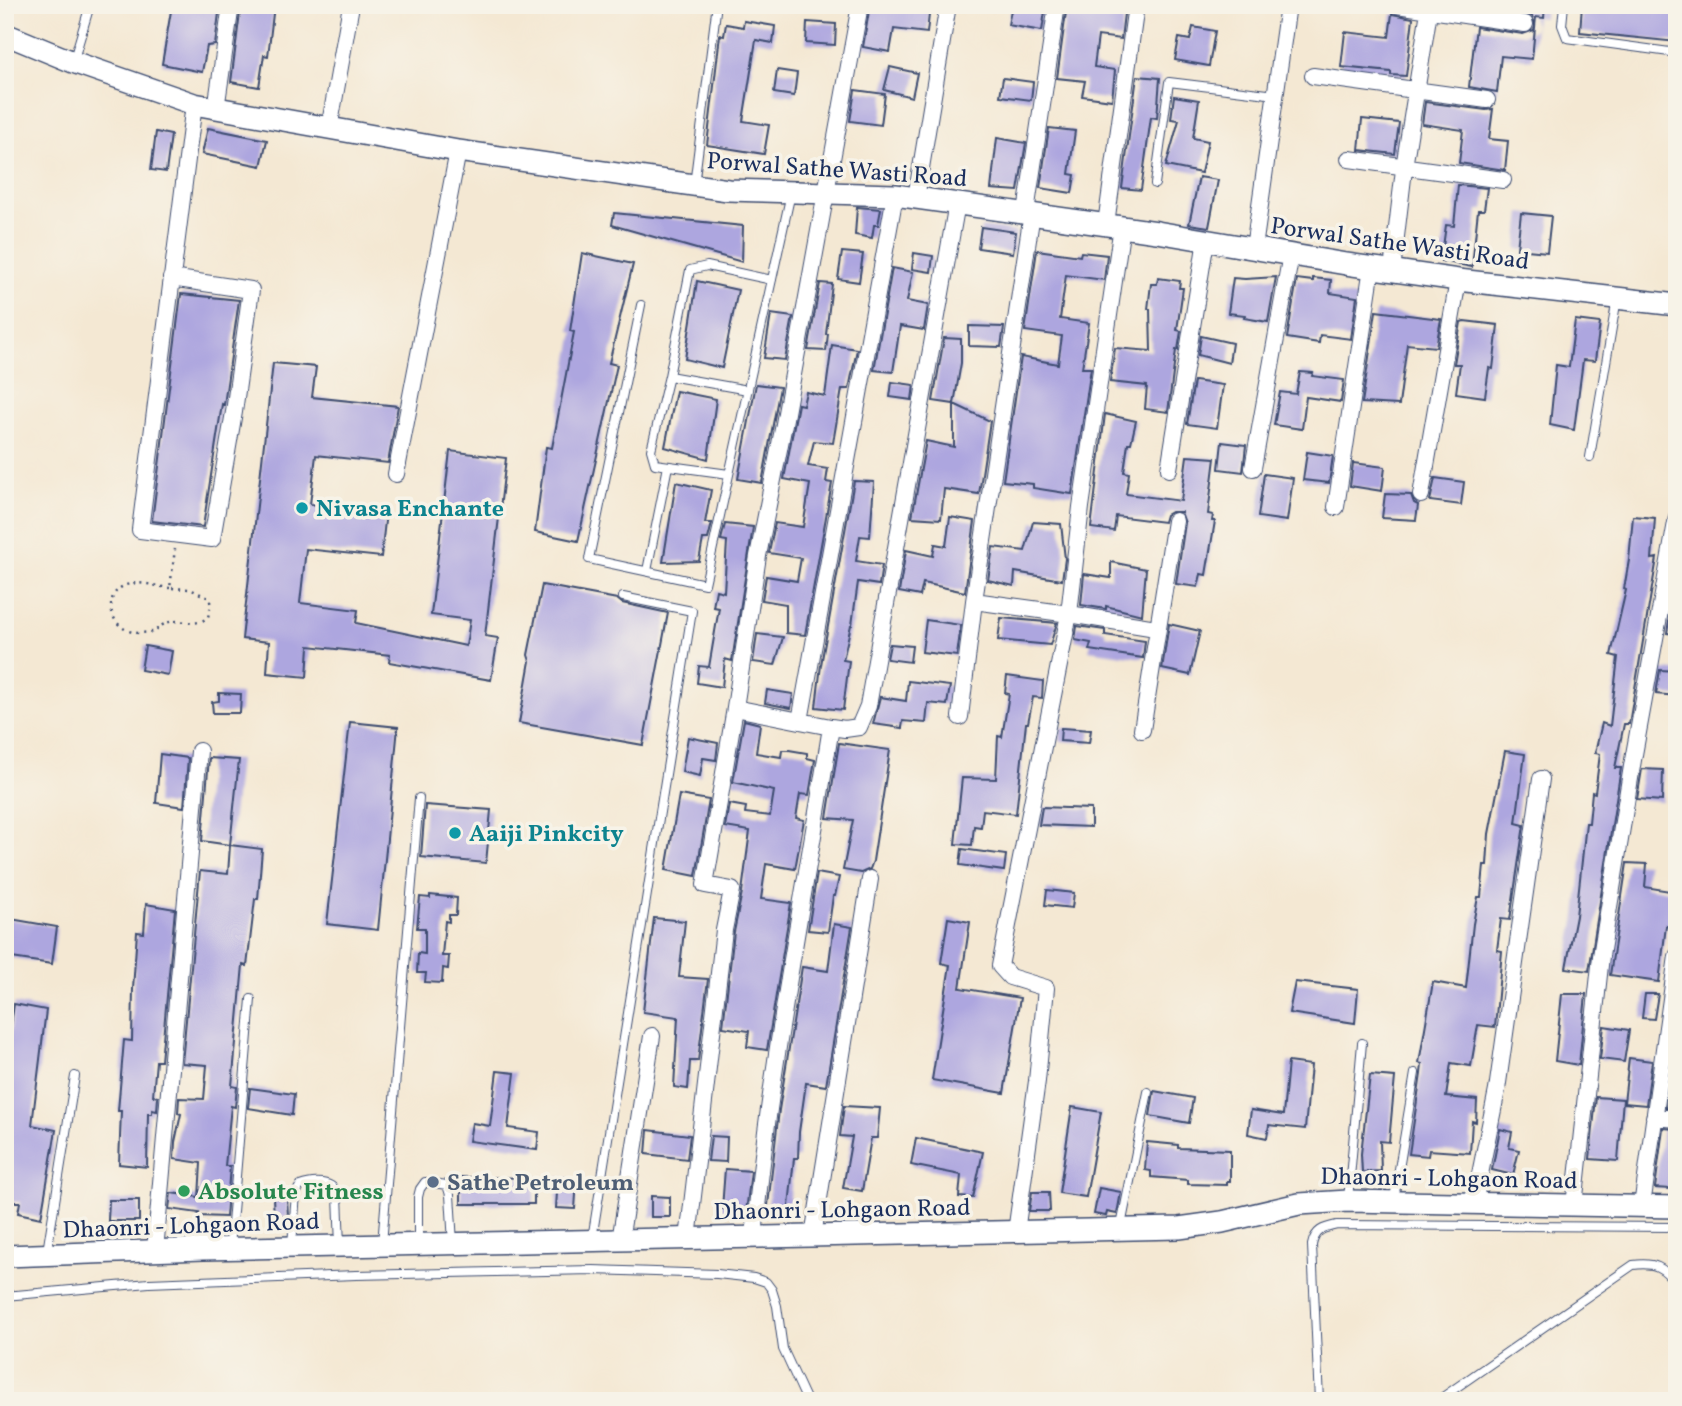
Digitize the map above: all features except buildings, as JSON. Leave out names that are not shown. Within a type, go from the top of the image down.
[{"type":"main road","name":"Porwal Sathe Wasti Road","points":[[5,34],[73,62],[194,104],[458,151],[728,190],[906,196],[1114,225],[1382,269],[1677,305]]},
{"type":"main road","name":"Dhaonri - Lohgaon Road","points":[[5,1256],[1179,1228],[1222,1222],[1299,1204],[1348,1201],[1677,1207]]},
{"type":"street","points":[[216,108],[231,5]]},
{"type":"street","points":[[329,129],[351,5]]},
{"type":"street","points":[[688,1239],[723,930],[732,890],[705,885],[758,556],[860,5]]},
{"type":"street","points":[[800,720],[906,196],[948,5]]},
{"type":"street","points":[[960,717],[1057,5]]},
{"type":"street","points":[[1016,1232],[1037,1081],[1046,988],[1010,977],[1000,966],[1069,614],[1114,225],[1136,5]]},
{"type":"street","points":[[1254,248],[1288,5]]},
{"type":"street","points":[[1397,5],[1525,24]]},
{"type":"street","points":[[1336,506],[1405,166],[1429,10]]},
{"type":"street","points":[[1313,76],[1487,100]]},
{"type":"street","points":[[171,278],[251,290],[212,540],[140,530],[171,278],[194,104]]},
{"type":"street","points":[[396,474],[458,151]]},
{"type":"street","points":[[1349,159],[1503,180]]},
{"type":"street","points":[[735,708],[845,729],[859,727],[869,706],[957,203]]},
{"type":"street","points":[[1169,469],[1206,240]]},
{"type":"street","points":[[1253,468],[1291,254]]},
{"type":"street","points":[[1421,495],[1458,279]]},
{"type":"street","points":[[1574,1206],[1601,956],[1677,517]]},
{"type":"street","points":[[1142,730],[1175,520]]},
{"type":"street","points":[[974,601],[1156,628]]},
{"type":"street","points":[[754,1237],[762,1157],[782,1018],[831,726]]},
{"type":"street","points":[[155,1251],[199,751]]},
{"type":"street","points":[[1474,1204],[1497,1090],[1541,779]]},
{"type":"street","points":[[813,1236],[870,879]]},
{"type":"street","points":[[1642,1206],[1677,956]]},
{"type":"street","points":[[620,1241],[652,1036]]},
{"type":"street","points":[[1654,1117],[1677,1119]]},
{"type":"lane","points":[[73,62],[90,5]]},
{"type":"lane","points":[[1564,5],[1562,25],[1567,38],[1677,53]]},
{"type":"lane","points":[[694,185],[716,11]]},
{"type":"lane","points":[[1155,184],[1169,82],[1276,95]]},
{"type":"lane","points":[[641,305],[589,559],[705,584],[791,193]]},
{"type":"lane","points":[[729,474],[656,464],[651,450],[690,270],[707,265],[772,280]]},
{"type":"lane","points":[[1590,457],[1617,298]]},
{"type":"lane","points":[[669,376],[748,390]]},
{"type":"lane","points":[[647,571],[668,466]]},
{"type":"lane","points":[[592,1242],[692,611],[623,597]]},
{"type":"lane","points":[[382,1247],[419,798]]},
{"type":"lane","points":[[230,1249],[251,999]]},
{"type":"lane","points":[[1348,1201],[1362,1043]]},
{"type":"lane","points":[[1394,1202],[1415,1073]]},
{"type":"lane","points":[[47,1255],[75,1076]]},
{"type":"lane","points":[[1121,1229],[1148,1092]]},
{"type":"lane","points":[[419,1246],[418,1197],[425,1182],[445,1183],[449,1189],[453,1245]]},
{"type":"lane","points":[[291,1248],[296,1193],[300,1186],[314,1183],[332,1185],[336,1189],[340,1247]]},
{"type":"lane","points":[[1320,1401],[1312,1245],[1314,1235],[1322,1228],[1337,1225],[1677,1227]]},
{"type":"lane","points":[[1437,1401],[1633,1265],[1650,1263],[1668,1273],[1677,1284]]},
{"type":"lane","points":[[5,1296],[149,1283],[398,1274],[593,1270],[717,1274],[754,1278],[766,1282],[772,1290],[783,1349],[807,1401]]},
{"type":"path","points":[[170,588],[176,535]]},
{"type":"path","points":[[130,584],[170,588],[190,589],[209,598],[211,605],[208,617],[197,623],[173,620],[154,632],[134,633],[122,628],[114,620],[111,608],[113,598],[120,589],[130,584]]},
{"type":"place","name":"Nivasa Enchante","points":[[302,508]]},
{"type":"place","name":"Aaiji Pinkcity","points":[[455,833]]},
{"type":"place","name":"Sathe Petroleum","points":[[433,1182]]},
{"type":"place","name":"Absolute Fitness","points":[[184,1191]]}]
